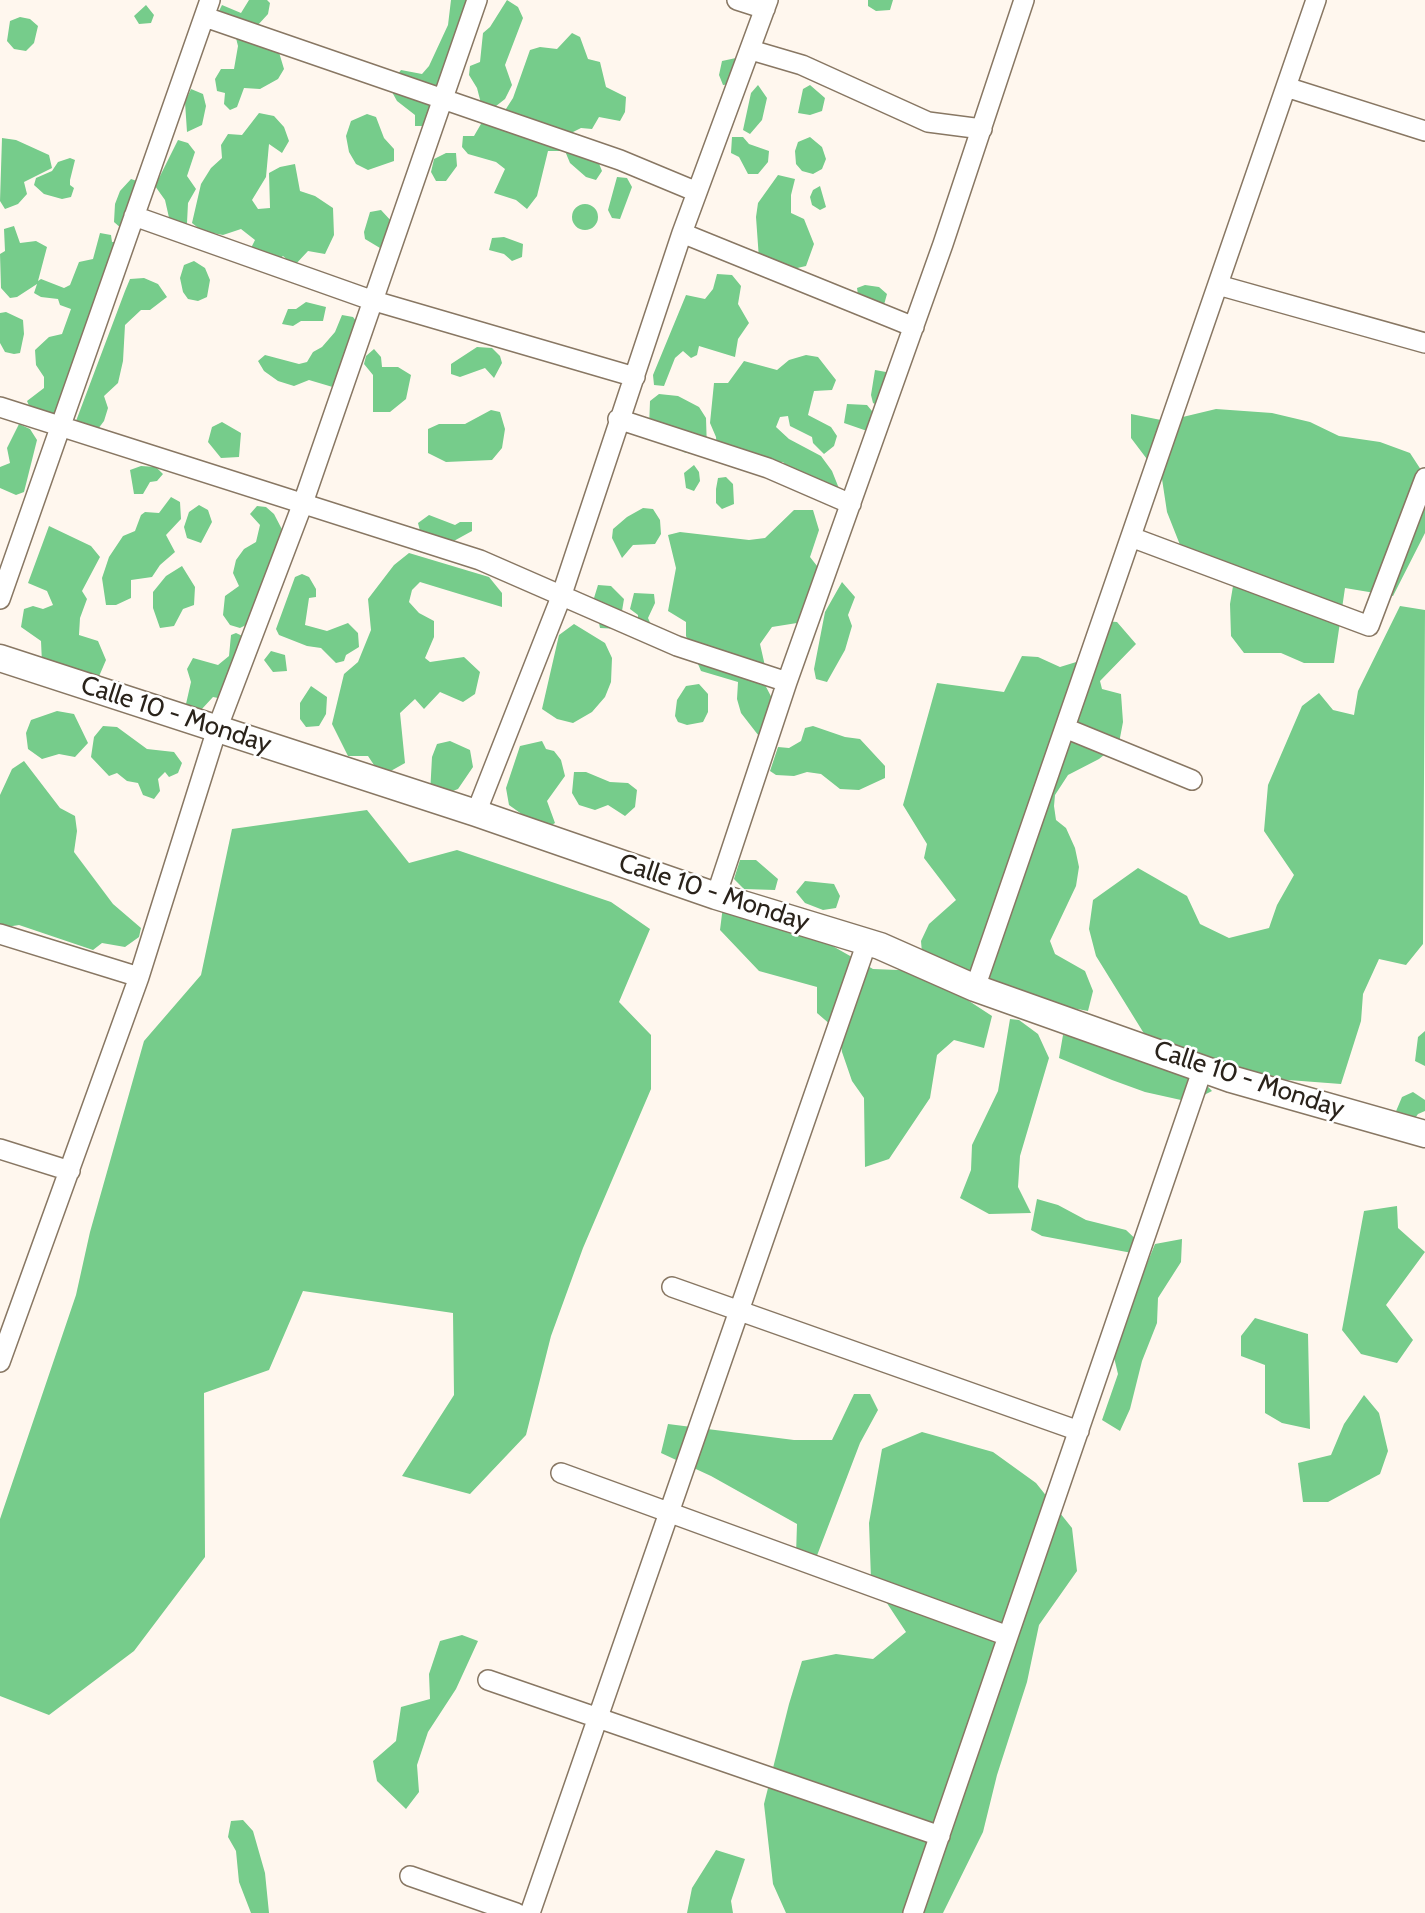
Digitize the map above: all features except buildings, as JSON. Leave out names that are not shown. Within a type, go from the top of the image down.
[{"type":"street","points":[[0,1362],[139,977],[217,729],[303,503],[371,300],[477,0]]},
{"type":"street","points":[[476,813],[561,597],[682,233],[767,5],[737,0]]},
{"type":"street","points":[[716,896],[788,682],[914,327],[1024,0]]},
{"type":"street","points":[[975,988],[1316,0]]},
{"type":"street","points":[[0,599],[207,8],[443,98],[620,160],[698,192]]},
{"type":"street","points":[[751,50],[802,65],[928,122],[982,129]]},
{"type":"street","points":[[1286,87],[1425,131]]},
{"type":"street","points":[[134,216],[371,300],[635,377]]},
{"type":"street","points":[[682,233],[914,327]]},
{"type":"street","points":[[1218,285],[1425,343]]},
{"type":"street","points":[[0,407],[480,560],[677,646],[788,682]]},
{"type":"street","points":[[618,419],[768,468],[851,504]]},
{"type":"street","points":[[1130,537],[1369,626],[1425,478]]},
{"type":"street","name":"Calle 10 - Monday","points":[[0,658],[476,813],[716,896],[867,942],[975,988],[1203,1069],[1425,1134]]},
{"type":"street","points":[[1065,729],[1192,780]]},
{"type":"street","points":[[0,934],[139,977]]},
{"type":"street","points":[[530,1913],[867,942]]},
{"type":"street","points":[[913,1913],[1203,1069]]},
{"type":"street","points":[[0,1149],[69,1171]]},
{"type":"street","points":[[672,1287],[1079,1431]]},
{"type":"street","points":[[561,1473],[1008,1636]]},
{"type":"street","points":[[488,1680],[940,1836]]},
{"type":"street","points":[[410,1876],[516,1913]]},
{"type":"green space","points":[[249,0],[267,0],[270,3],[268,14],[257,26],[278,49],[284,69],[278,79],[260,89],[244,88],[237,107],[230,110],[224,104],[225,93],[217,91],[215,79],[221,69],[234,69],[238,46],[235,34],[218,13],[222,5],[241,13]]},
{"type":"green space","points":[[451,0],[479,0],[424,126],[415,126],[415,115],[397,101],[392,92],[394,79],[401,70],[422,74],[429,66],[448,25]]},
{"type":"green space","points":[[507,0],[518,7],[523,18],[505,65],[512,85],[505,99],[491,110],[483,111],[477,88],[469,75],[470,66],[480,62],[483,33],[490,27]]},
{"type":"green space","points":[[868,0],[893,0],[890,10],[876,11],[868,6]]},
{"type":"green space","points":[[146,5],[154,15],[151,23],[139,24],[134,16]]},
{"type":"green space","points":[[20,17],[30,19],[38,26],[34,43],[26,51],[14,49],[7,41],[10,21]]},
{"type":"green space","points":[[572,33],[580,37],[588,59],[600,62],[606,87],[626,97],[625,112],[620,121],[599,117],[592,129],[581,128],[571,133],[598,161],[602,171],[596,180],[586,177],[570,163],[565,151],[548,151],[537,196],[527,209],[516,200],[494,193],[505,169],[496,162],[468,154],[462,147],[463,136],[474,136],[485,117],[504,112],[513,98],[530,50],[540,47],[557,49]]},
{"type":"green space","points":[[736,58],[744,62],[732,84],[723,85],[719,75],[722,61]]},
{"type":"green space","points":[[758,85],[767,98],[762,120],[750,134],[743,130],[751,93]]},
{"type":"green space","points":[[810,85],[825,98],[822,111],[810,115],[798,113],[803,89]]},
{"type":"green space","points":[[191,89],[203,94],[206,106],[202,125],[187,132],[185,102]]},
{"type":"green space","points":[[259,113],[274,116],[284,127],[289,141],[282,153],[269,144],[266,177],[252,200],[258,209],[270,208],[269,173],[295,164],[300,191],[315,196],[333,208],[334,235],[325,254],[308,251],[294,266],[283,256],[274,264],[249,252],[255,240],[241,229],[223,235],[202,231],[192,223],[201,184],[211,168],[222,158],[221,145],[228,134],[242,135]]},
{"type":"green space","points":[[367,114],[376,117],[384,138],[394,149],[394,161],[368,170],[356,164],[349,152],[346,136],[351,121]]},
{"type":"green space","points":[[732,137],[743,137],[749,144],[769,151],[768,162],[758,174],[748,174],[739,157],[731,153]]},
{"type":"green space","points":[[810,137],[822,147],[826,159],[822,169],[813,174],[802,171],[796,164],[795,151],[798,142]]},
{"type":"green space","points":[[2,138],[16,140],[49,155],[52,168],[24,182],[27,194],[18,204],[5,209],[0,201]]},
{"type":"green space","points":[[178,140],[188,143],[195,152],[187,176],[196,189],[188,203],[187,223],[178,224],[170,222],[165,200],[155,186]]},
{"type":"green space","points":[[446,153],[456,153],[457,166],[446,181],[436,181],[431,172],[434,159]]},
{"type":"green space","points":[[70,158],[75,160],[70,180],[70,185],[74,188],[71,197],[62,199],[44,194],[34,185],[36,178],[52,171],[58,162]]},
{"type":"green space","points":[[778,175],[795,179],[791,195],[791,213],[804,219],[814,244],[806,266],[780,272],[759,259],[756,217],[758,203]]},
{"type":"green space","points":[[617,177],[627,178],[632,187],[620,219],[612,218],[608,210]]},
{"type":"green space","points":[[131,179],[149,185],[147,210],[136,222],[122,229],[114,222],[115,204],[120,191]]},
{"type":"green space","points":[[820,186],[826,207],[820,210],[812,205],[810,197],[813,190]]},
{"type":"green space","points":[[585,204],[594,208],[598,217],[594,226],[585,230],[576,226],[572,217],[576,208]]},
{"type":"green space","points":[[381,210],[393,223],[388,244],[380,248],[365,239],[364,232],[370,212]]},
{"type":"green space","points":[[14,226],[20,243],[36,241],[47,247],[38,281],[41,279],[64,288],[70,285],[79,262],[93,259],[100,233],[111,235],[112,242],[121,242],[67,426],[30,408],[27,401],[44,388],[44,377],[36,365],[35,350],[49,337],[62,334],[71,309],[60,305],[58,299],[41,297],[34,293],[37,284],[17,297],[10,298],[1,288],[0,254],[5,251],[4,229]]},
{"type":"green space","points":[[504,237],[523,244],[522,257],[512,261],[504,254],[489,250],[492,238]]},
{"type":"green space","points":[[194,261],[205,268],[210,280],[207,297],[198,301],[188,299],[183,292],[180,278],[184,265]]},
{"type":"green space","points":[[717,274],[732,275],[741,286],[738,304],[749,323],[738,339],[735,357],[699,346],[697,355],[691,358],[683,351],[675,358],[664,386],[654,385],[653,375],[686,295],[705,299],[713,289]]},
{"type":"green space","points":[[144,278],[158,284],[167,297],[150,310],[141,310],[125,325],[123,361],[118,383],[104,396],[108,408],[104,421],[98,429],[73,429],[130,279]]},
{"type":"green space","points":[[865,285],[879,287],[887,294],[880,319],[872,321],[861,315],[857,288]]},
{"type":"green space","points":[[306,302],[326,307],[323,321],[301,321],[293,326],[282,324],[288,309],[296,309]]},
{"type":"green space","points":[[6,312],[23,320],[24,334],[20,353],[5,352],[0,343],[0,313]]},
{"type":"green space","points":[[342,315],[353,317],[360,326],[336,388],[309,380],[294,386],[278,381],[264,371],[258,361],[265,355],[299,364],[307,362],[313,352],[322,347],[335,332]]},
{"type":"green space","points":[[477,347],[492,348],[500,356],[502,363],[494,378],[485,368],[460,377],[451,374],[451,364]]},
{"type":"green space","points":[[374,349],[381,357],[382,367],[398,367],[411,375],[406,399],[390,412],[373,412],[373,375],[364,364],[366,356]]},
{"type":"green space","points":[[806,355],[818,357],[836,380],[832,390],[814,391],[808,415],[831,427],[837,436],[834,446],[824,454],[813,443],[812,437],[790,426],[788,416],[780,417],[776,427],[789,439],[821,456],[832,471],[840,491],[790,471],[783,462],[755,462],[717,450],[716,437],[710,423],[714,383],[728,383],[744,361],[777,370],[789,360]]},
{"type":"green space","points":[[875,370],[886,372],[897,392],[881,407],[873,403],[871,395]]},
{"type":"green space","points":[[659,394],[678,396],[699,407],[706,418],[707,450],[697,455],[683,452],[679,442],[649,428],[650,401]]},
{"type":"green space","points":[[847,404],[867,405],[882,423],[870,432],[844,423]]},
{"type":"green space","points":[[1216,409],[1272,413],[1310,422],[1339,436],[1380,442],[1410,453],[1425,476],[1425,533],[1393,596],[1345,588],[1334,663],[1304,663],[1281,653],[1244,653],[1231,636],[1230,604],[1235,574],[1184,555],[1167,512],[1162,479],[1131,438],[1131,414],[1166,421]]},
{"type":"green space","points":[[491,410],[500,412],[505,429],[502,448],[492,460],[446,462],[428,453],[428,429],[439,424],[465,424]]},
{"type":"green space","points":[[222,422],[241,433],[239,457],[221,458],[208,442],[212,427]]},
{"type":"green space","points":[[19,424],[30,429],[37,440],[24,492],[16,495],[0,488],[0,467],[10,463],[7,448]]},
{"type":"green space","points":[[694,465],[699,472],[700,481],[694,491],[686,488],[684,473]]},
{"type":"green space","points":[[141,466],[156,467],[163,474],[157,481],[150,482],[143,494],[134,494],[130,470]]},
{"type":"green space","points":[[726,477],[733,484],[734,504],[722,509],[716,503],[716,489],[718,478]]},
{"type":"green space","points":[[171,497],[180,502],[181,519],[166,535],[175,552],[160,565],[152,577],[131,580],[131,598],[116,605],[106,605],[102,578],[109,557],[123,536],[135,531],[141,515],[145,512],[159,513]]},
{"type":"green space","points":[[199,505],[208,510],[212,522],[201,543],[187,538],[184,527],[189,512]]},
{"type":"green space","points":[[257,506],[266,507],[274,514],[288,541],[256,620],[240,628],[230,625],[223,615],[225,596],[239,586],[233,573],[236,560],[244,549],[256,542],[260,525],[250,514]]},
{"type":"green space","points":[[643,508],[653,509],[660,520],[661,534],[655,544],[633,545],[622,558],[612,538],[613,529]]},
{"type":"green space","points":[[794,510],[813,510],[819,530],[810,557],[828,580],[820,606],[797,623],[772,627],[760,644],[765,666],[764,683],[775,704],[762,740],[741,713],[737,699],[738,682],[701,671],[686,636],[686,622],[668,611],[676,568],[668,535],[680,532],[749,540],[765,538]]},
{"type":"green space","points":[[429,515],[455,525],[472,522],[472,531],[452,542],[423,543],[418,523]]},
{"type":"green space","points":[[49,526],[91,546],[100,557],[82,591],[87,599],[80,618],[79,635],[98,641],[106,660],[97,681],[42,663],[41,641],[21,627],[24,609],[33,606],[43,609],[53,605],[47,591],[28,583]]},
{"type":"green space","points":[[409,553],[489,577],[502,593],[502,607],[420,582],[412,590],[409,602],[419,613],[434,621],[434,637],[425,658],[430,662],[464,657],[480,672],[475,694],[463,702],[440,692],[424,709],[415,699],[400,713],[405,763],[389,772],[378,771],[368,756],[348,756],[332,724],[344,674],[358,662],[371,630],[368,599],[394,565]]},
{"type":"green space","points":[[182,566],[195,587],[194,605],[183,609],[174,626],[160,628],[153,608],[153,592],[166,576]]},
{"type":"green space","points":[[302,574],[309,577],[316,589],[316,597],[309,598],[305,625],[327,631],[348,623],[358,633],[359,647],[346,655],[344,661],[336,663],[321,648],[307,646],[279,635],[276,629],[295,577]]},
{"type":"green space","points":[[842,582],[855,597],[848,615],[852,626],[845,650],[827,682],[816,679],[814,669],[825,612]]},
{"type":"green space","points":[[598,585],[611,586],[624,599],[619,629],[600,628],[594,598]]},
{"type":"green space","points":[[634,593],[654,594],[655,603],[648,618],[652,627],[637,635],[638,615],[630,609]]},
{"type":"green space","points":[[1400,606],[1425,610],[1423,944],[1406,965],[1379,959],[1363,994],[1361,1021],[1341,1084],[1275,1079],[1148,1040],[1096,956],[1089,929],[1093,900],[1138,868],[1187,896],[1200,924],[1229,938],[1269,928],[1277,905],[1294,875],[1264,831],[1268,785],[1302,706],[1319,693],[1333,710],[1354,715],[1358,691]]},
{"type":"green space","points":[[1104,621],[1117,622],[1136,644],[1100,681],[1102,689],[1121,694],[1123,722],[1119,743],[1099,759],[1068,775],[1055,795],[1054,806],[1056,820],[1066,828],[1075,848],[1079,867],[1076,886],[1050,941],[1055,954],[1085,971],[1093,991],[1088,1011],[998,994],[922,953],[921,941],[929,924],[956,900],[924,858],[927,844],[903,805],[937,683],[1004,692],[1022,656],[1038,657],[1060,667],[1086,659]]},
{"type":"green space","points":[[574,624],[605,643],[612,658],[611,682],[605,697],[592,712],[573,723],[557,719],[542,709],[559,635]]},
{"type":"green space","points":[[236,633],[249,639],[237,666],[229,669],[234,683],[223,699],[213,697],[201,710],[193,710],[186,704],[191,682],[187,669],[193,658],[218,665],[229,656],[231,635]]},
{"type":"green space","points":[[271,651],[285,655],[287,671],[273,672],[264,660]]},
{"type":"green space","points":[[699,684],[708,694],[708,712],[703,722],[687,725],[678,722],[675,716],[677,700],[686,686]]},
{"type":"green space","points":[[311,686],[327,697],[326,714],[319,726],[306,727],[300,719],[300,703]]},
{"type":"green space","points":[[57,711],[74,714],[88,743],[75,757],[59,754],[42,759],[28,749],[26,733],[31,720]]},
{"type":"green space","points":[[103,726],[117,727],[147,749],[174,752],[182,763],[178,773],[169,777],[165,772],[158,779],[160,791],[154,799],[143,795],[138,783],[127,781],[117,773],[109,776],[91,757],[94,737]]},
{"type":"green space","points":[[813,726],[860,739],[885,766],[885,778],[859,790],[840,789],[821,774],[807,772],[794,776],[776,775],[770,771],[778,747],[789,748],[801,741],[805,728]]},
{"type":"green space","points":[[450,741],[470,750],[473,767],[458,789],[440,796],[430,794],[432,757],[437,744]]},
{"type":"green space","points":[[542,741],[546,749],[554,751],[561,760],[565,776],[547,801],[555,823],[544,830],[509,805],[506,788],[520,746]]},
{"type":"green space","points":[[24,761],[60,808],[75,816],[77,831],[74,852],[113,904],[141,928],[139,937],[125,947],[102,943],[93,950],[19,925],[0,928],[0,795],[12,769]]},
{"type":"green space","points":[[574,772],[586,772],[610,782],[628,783],[637,790],[635,807],[625,816],[608,805],[595,810],[579,805],[572,793]]},
{"type":"green space","points":[[367,810],[409,863],[457,850],[611,902],[650,929],[619,1002],[651,1035],[651,1089],[583,1248],[551,1336],[526,1435],[470,1494],[402,1476],[454,1395],[453,1313],[303,1291],[269,1370],[204,1393],[205,1557],[134,1651],[49,1715],[0,1696],[0,1519],[76,1295],[90,1232],[144,1041],[201,975],[232,829]]},
{"type":"green space","points":[[740,860],[756,860],[778,879],[775,890],[744,889],[734,879]]},
{"type":"green space","points":[[805,881],[834,884],[840,896],[836,908],[823,910],[805,903],[796,892]]},
{"type":"green space","points":[[723,906],[822,940],[873,969],[923,971],[992,1016],[984,1048],[954,1040],[937,1055],[930,1098],[889,1159],[865,1167],[864,1098],[852,1081],[842,1052],[839,1032],[817,1013],[817,987],[759,971],[720,930]]},
{"type":"green space","points":[[1010,1019],[1019,1020],[1038,1034],[1049,1058],[1020,1156],[1018,1187],[1031,1213],[989,1214],[960,1198],[971,1170],[972,1145],[998,1091]]},
{"type":"green space","points":[[1425,1031],[1425,1066],[1415,1061],[1418,1037]]},
{"type":"green space","points":[[1063,1035],[1102,1040],[1195,1073],[1212,1091],[1190,1102],[1145,1092],[1112,1080],[1059,1058]]},
{"type":"green space","points":[[1413,1092],[1425,1100],[1425,1111],[1418,1114],[1407,1129],[1394,1116],[1402,1097]]},
{"type":"green space","points":[[1037,1199],[1058,1205],[1086,1220],[1126,1230],[1142,1245],[1132,1253],[1042,1236],[1031,1230]]},
{"type":"green space","points":[[1397,1206],[1398,1228],[1425,1252],[1386,1305],[1413,1340],[1397,1363],[1361,1354],[1342,1330],[1364,1211]]},
{"type":"green space","points":[[1182,1239],[1181,1262],[1158,1298],[1157,1323],[1142,1361],[1130,1409],[1120,1431],[1102,1420],[1118,1374],[1112,1349],[1155,1244]]},
{"type":"green space","points":[[1255,1318],[1308,1334],[1310,1429],[1282,1423],[1265,1413],[1265,1365],[1241,1356],[1241,1336]]},
{"type":"green space","points":[[854,1394],[870,1394],[878,1410],[860,1443],[813,1566],[796,1555],[797,1524],[711,1476],[661,1453],[668,1424],[794,1440],[832,1440]]},
{"type":"green space","points":[[1364,1395],[1379,1413],[1388,1451],[1380,1474],[1328,1502],[1303,1502],[1298,1463],[1331,1455],[1344,1424]]},
{"type":"green space","points":[[922,1432],[993,1452],[1036,1483],[1072,1528],[1077,1571],[1039,1625],[1027,1682],[997,1775],[983,1832],[943,1913],[786,1913],[773,1884],[764,1804],[789,1704],[802,1661],[836,1654],[873,1659],[906,1632],[871,1579],[869,1523],[882,1449]]},
{"type":"green space","points":[[462,1635],[478,1641],[456,1689],[428,1732],[417,1765],[419,1792],[406,1809],[377,1781],[373,1761],[396,1741],[401,1707],[430,1699],[429,1674],[440,1641]]},
{"type":"green space","points":[[243,1820],[253,1831],[265,1873],[269,1913],[251,1913],[239,1882],[236,1851],[228,1837],[231,1821]]},
{"type":"green space","points":[[716,1850],[745,1859],[731,1901],[733,1913],[687,1913],[692,1888]]}]
